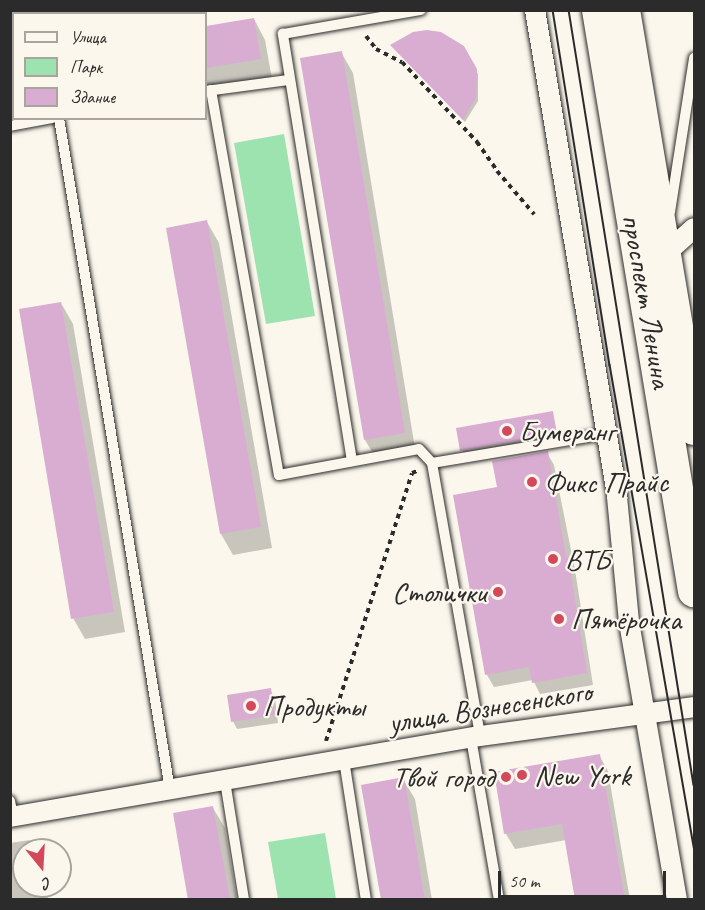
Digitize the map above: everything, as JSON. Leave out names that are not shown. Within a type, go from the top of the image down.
[{"type":"main road","name":"проспект Ленина","points":[[598,10],[675,330],[694,591]]},
{"type":"main road","name":"проспект Ленина","points":[[624,10],[675,330],[694,429]]},
{"type":"street","points":[[535,10],[617,497],[629,622],[677,900]]},
{"type":"street","points":[[664,255],[694,228]]},
{"type":"street","name":"улица Вознесенского","points":[[11,811],[170,790],[475,737],[694,707]]},
{"type":"lane","points":[[351,461],[288,80],[283,34],[348,23],[360,16],[421,10]]},
{"type":"lane","points":[[664,255],[694,58]]},
{"type":"lane","points":[[288,80],[208,91],[279,475],[419,449],[432,463],[500,900]]},
{"type":"lane","points":[[10,126],[42,120]]},
{"type":"lane","points":[[59,120],[170,790]]},
{"type":"lane","points":[[432,463],[606,434]]},
{"type":"lane","points":[[344,760],[366,900]]},
{"type":"lane","points":[[225,781],[244,900]]},
{"type":"path","points":[[348,23],[361,31],[376,49],[402,62],[477,142],[497,171],[534,214]]},
{"type":"path","points":[[319,765],[412,473],[432,463]]},
{"type":"green space","points":[[284,134],[315,316],[266,324],[234,143]]},
{"type":"green space","points":[[325,833],[336,899],[278,899],[268,842]]},
{"type":"building","points":[[254,18],[261,59],[207,68],[207,26]]},
{"type":"building","points":[[427,30],[441,32],[464,46],[477,69],[476,97],[463,120],[390,45],[413,32]]},
{"type":"building","points":[[342,51],[405,433],[364,440],[300,58]]},
{"type":"building","points":[[207,220],[261,527],[220,534],[166,228]]},
{"type":"building","points":[[61,302],[114,612],[71,619],[19,309]]},
{"type":"building","points":[[553,411],[557,434],[460,451],[456,428]]},
{"type":"building","points":[[548,451],[587,673],[532,683],[529,667],[485,675],[453,495],[497,487],[492,461]]},
{"type":"building","points":[[271,688],[275,715],[231,722],[227,695]]},
{"type":"building","points":[[600,754],[625,900],[575,900],[562,824],[504,834],[494,772]]},
{"type":"building","points":[[404,777],[425,900],[381,900],[361,785]]},
{"type":"building","points":[[213,806],[230,900],[188,900],[173,813]]},
{"type":"tram line","points":[[553,10],[610,365],[694,848]]},
{"type":"tram line","points":[[569,10],[694,785]]},
{"type":"place","name":"Бумеранг","points":[[507,431]]},
{"type":"place","name":"Фикс Прайс","points":[[532,482]]},
{"type":"place","name":"ВТБ","points":[[553,559]]},
{"type":"place","name":"Столички","points":[[498,592]]},
{"type":"place","name":"Пятёрочка","points":[[559,619]]},
{"type":"place","name":"Продукты","points":[[251,706]]},
{"type":"place","name":"New York","points":[[522,775]]},
{"type":"place","name":"Твой город","points":[[506,777]]}]
